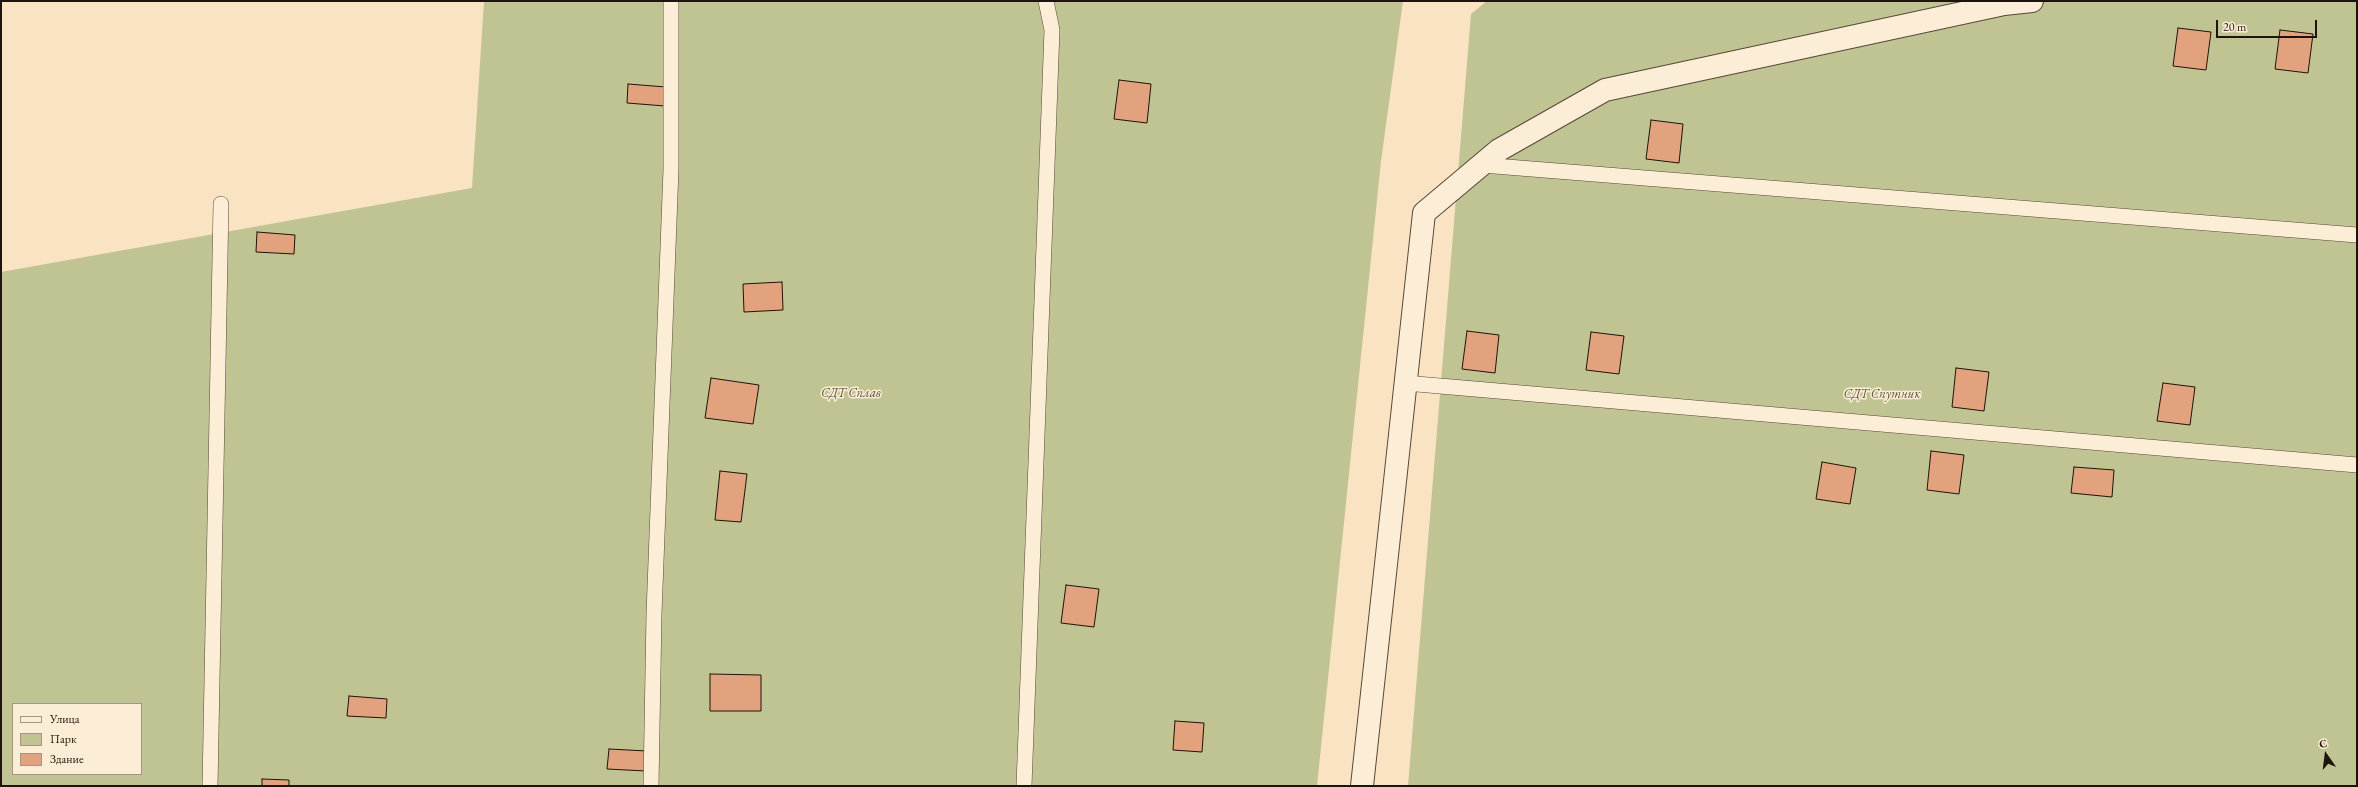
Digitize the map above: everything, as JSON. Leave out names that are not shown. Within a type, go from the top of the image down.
[{"type":"street","points":[[1362,786],[1424,214],[1499,150],[1604,90],[1996,5],[2032,1]]},
{"type":"lane","points":[[651,786],[654,614],[671,168],[671,1]]},
{"type":"lane","points":[[1024,786],[1052,30],[1046,1]]},
{"type":"lane","points":[[1482,165],[2357,235]]},
{"type":"lane","points":[[210,786],[221,204]]},
{"type":"lane","points":[[1405,383],[2357,465]]},
{"type":"green space","name":"СДТ Сплав","points":[[484,1],[1403,1],[1381,161],[1317,786],[1,786],[1,272],[472,188]]},
{"type":"green space","name":"СДТ Спутник","points":[[1487,1],[2357,1],[2357,786],[1408,786],[1471,14]]},
{"type":"building","points":[[2178,28],[2211,32],[2206,70],[2173,66]]},
{"type":"building","points":[[2280,30],[2313,34],[2308,73],[2275,69]]},
{"type":"building","points":[[1119,80],[1151,84],[1147,123],[1114,119]]},
{"type":"building","points":[[628,84],[666,87],[665,106],[627,103]]},
{"type":"building","points":[[1651,120],[1683,124],[1679,163],[1646,159]]},
{"type":"building","points":[[257,232],[295,235],[294,254],[256,252]]},
{"type":"building","points":[[782,282],[783,310],[744,312],[743,284]]},
{"type":"building","points":[[1467,331],[1499,335],[1495,373],[1462,369]]},
{"type":"building","points":[[1591,332],[1624,336],[1619,374],[1586,370]]},
{"type":"building","points":[[1956,368],[1989,372],[1984,411],[1952,407]]},
{"type":"building","points":[[711,378],[759,385],[753,424],[705,418]]},
{"type":"building","points":[[2163,383],[2195,387],[2190,425],[2157,421]]},
{"type":"building","points":[[1931,451],[1964,455],[1959,494],[1927,490]]},
{"type":"building","points":[[1822,462],[1856,468],[1850,504],[1816,499]]},
{"type":"building","points":[[2074,467],[2114,470],[2112,497],[2071,493]]},
{"type":"building","points":[[720,471],[747,474],[741,522],[715,520]]},
{"type":"building","points":[[1066,585],[1099,589],[1094,627],[1061,623]]},
{"type":"building","points":[[710,674],[761,675],[761,711],[710,711]]},
{"type":"building","points":[[349,696],[387,699],[386,718],[347,716]]},
{"type":"building","points":[[1175,721],[1204,723],[1202,752],[1173,750]]},
{"type":"building","points":[[609,749],[647,751],[646,771],[607,769]]},
{"type":"building","points":[[262,779],[289,780],[289,786],[262,786]]}]
